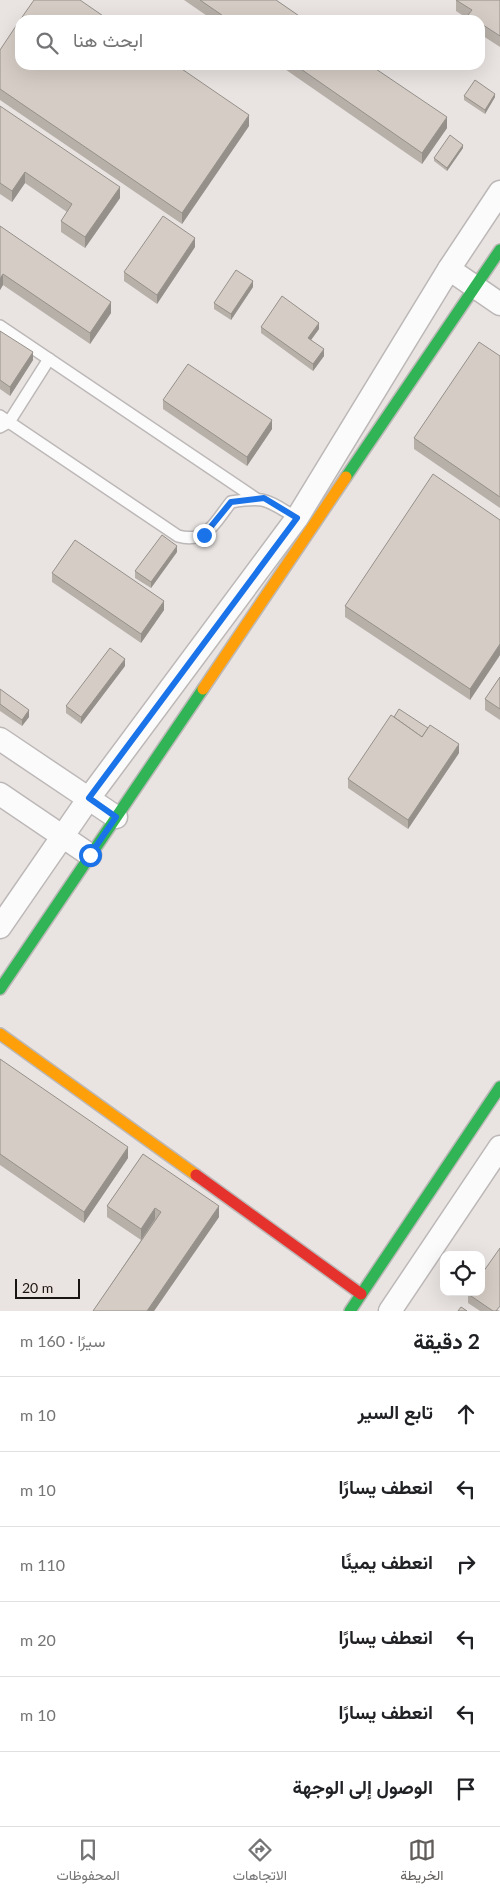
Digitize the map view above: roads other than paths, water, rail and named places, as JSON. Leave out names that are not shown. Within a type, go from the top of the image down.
[{"type":"street","points":[[0,927],[89,798],[297,518],[449,269],[500,192]]},
{"type":"street","points":[[0,989],[500,251],[473,234]]},
{"type":"street","points":[[449,269],[500,304]]},
{"type":"street","points":[[0,739],[116,817]]},
{"type":"street","points":[[0,794],[90,855]]},
{"type":"street","points":[[0,1034],[361,1294]]},
{"type":"street","points":[[350,1311],[500,1088]]},
{"type":"street","points":[[390,1311],[500,1148]]},
{"type":"lane","points":[[0,326],[255,498]]},
{"type":"lane","points":[[49,359],[3,422],[178,536],[191,540],[204,535],[231,502],[255,498],[264,498],[297,518]]}]
